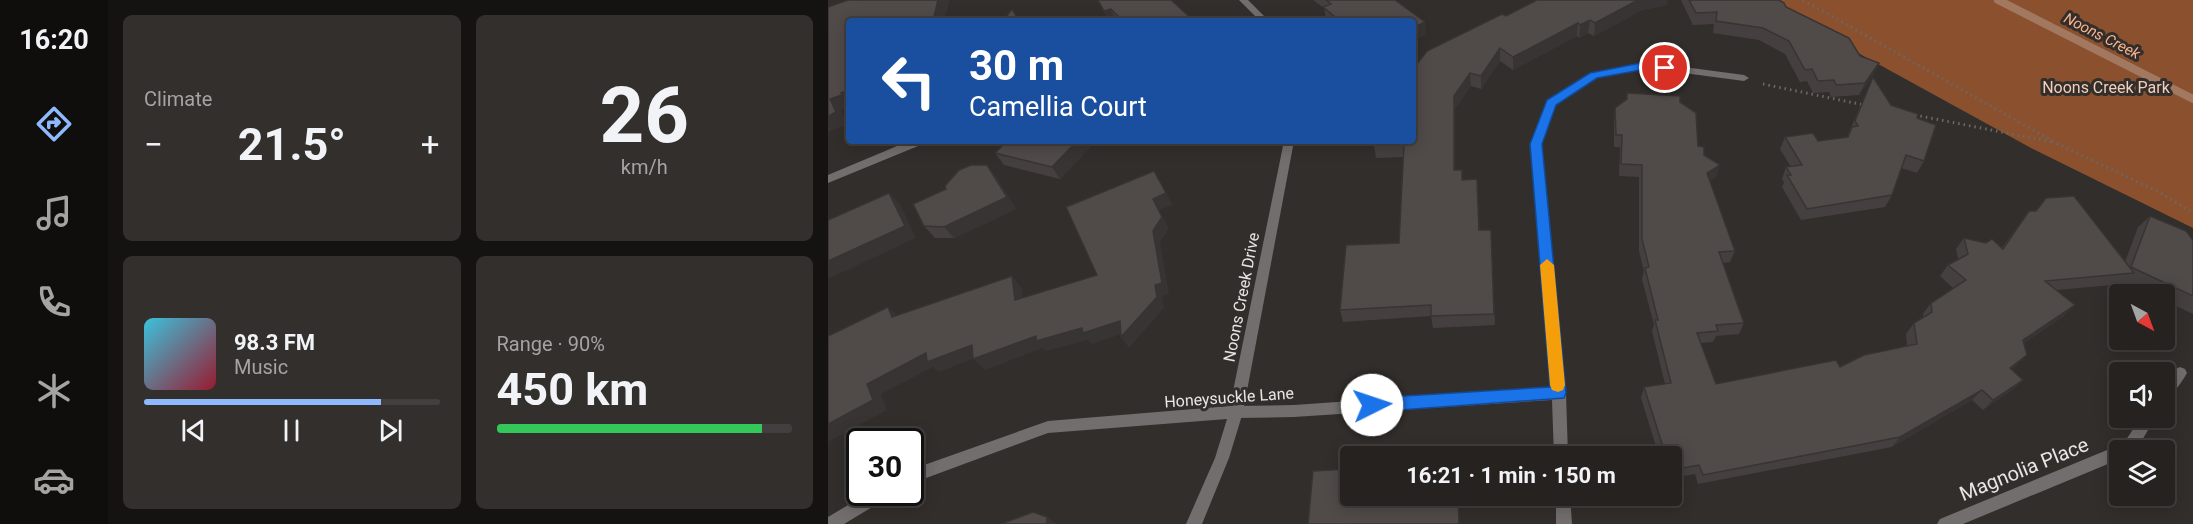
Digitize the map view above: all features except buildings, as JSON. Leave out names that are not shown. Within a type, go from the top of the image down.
[{"type":"street","points":[[1243,0],[1262,18]]},
{"type":"street","points":[[1561,446],[1536,144],[1551,103],[1594,75],[1646,65],[1744,78]]},
{"type":"street","points":[[828,179],[912,144]]},
{"type":"street","name":"Noons Creek Drive","points":[[1194,524],[1222,458],[1236,412],[1288,144]]},
{"type":"street","points":[[2175,379],[2180,373]]},
{"type":"street","name":"Honeysuckle Lane","points":[[924,472],[1048,427],[1236,412],[1294,411],[1558,393]]},
{"type":"street","name":"Magnolia Place","points":[[1945,524],[2109,457]]},
{"type":"street","points":[[830,524],[860,506]]},
{"type":"street","points":[[1563,506],[1564,524]]},
{"type":"path","points":[[1803,0],[2056,143],[2160,192],[2193,213]]},
{"type":"path","points":[[1744,78],[1768,86],[1872,107]]},
{"type":"path","points":[[1906,114],[2056,143]]},
{"type":"green space","name":"Noons Creek Park","points":[[1776,0],[2193,0],[2193,228],[2031,148],[1818,31]]},
{"type":"waterway","name":"Noons Creek","points":[[1998,0],[2193,99]]},
{"type":"slow traffic","points":[[1547,265],[1558,385]]},
{"type":"route","points":[[1372,405],[1558,393],[1536,144],[1551,103],[1594,75],[1646,65],[1665,68]]}]
